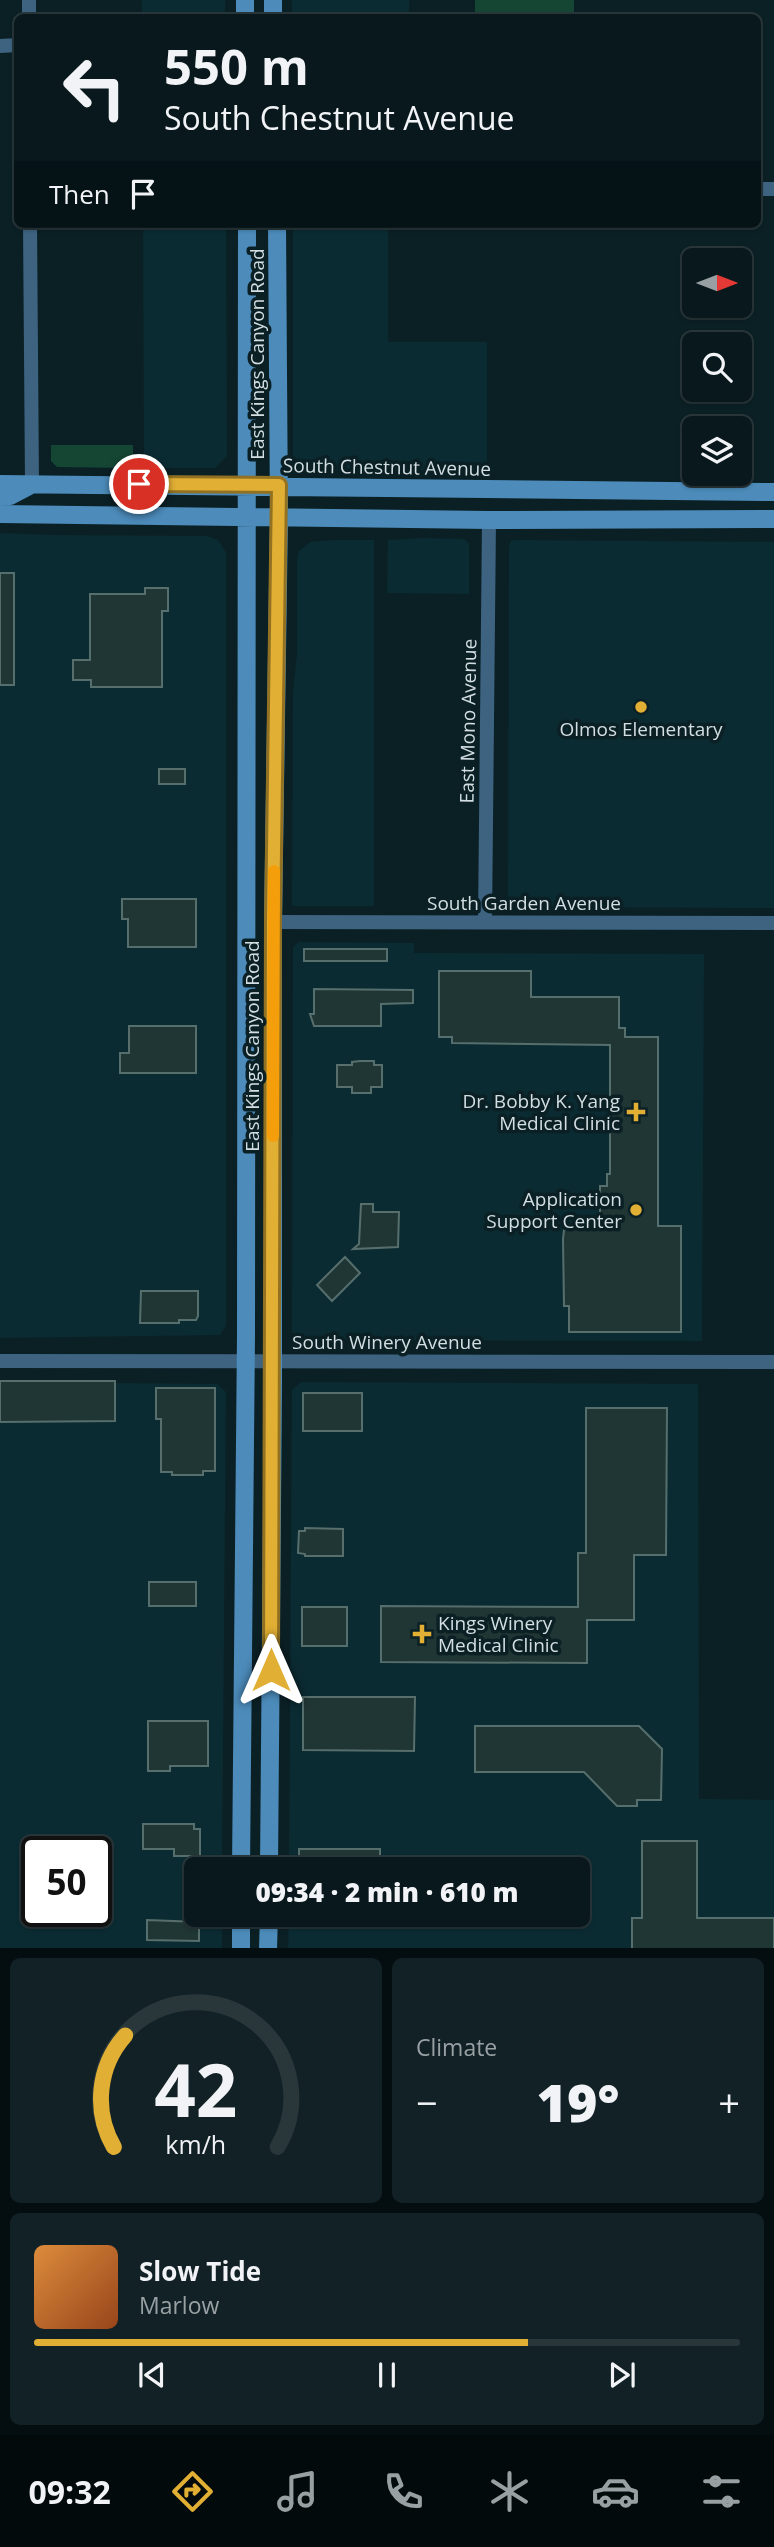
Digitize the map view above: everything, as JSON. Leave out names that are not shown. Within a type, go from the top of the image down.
[{"type":"main road","name":"East Kings Canyon Road","points":[[241,1857],[246,1362],[247,228]]},
{"type":"main road","name":"East Kings Canyon Road","points":[[269,1857],[273,922],[279,517],[277,228]]},
{"type":"main road","name":"South Chestnut Avenue","points":[[0,484],[774,492]]},
{"type":"main road","points":[[0,496],[10,496],[32,484]]},
{"type":"main road","points":[[706,491],[706,519]]},
{"type":"main road","points":[[0,514],[489,520],[774,519]]},
{"type":"main road","points":[[241,1927],[241,1948]]},
{"type":"main road","points":[[268,1948],[269,1927]]},
{"type":"street","points":[[30,228],[32,484]]},
{"type":"street","name":"East Mono Avenue","points":[[485,922],[489,520]]},
{"type":"street","name":"South Garden Avenue","points":[[273,922],[774,923]]},
{"type":"street","name":"South Winery Avenue","points":[[0,1362],[774,1362]]},
{"type":"shaded area","points":[[142,0],[225,0],[225,14],[142,14]]},
{"type":"shaded area","points":[[292,0],[409,0],[409,14],[292,14]]},
{"type":"shaded area","points":[[143,228],[226,228],[227,456],[215,468],[144,468]]},
{"type":"shaded area","points":[[293,228],[388,228],[388,342],[487,342],[487,473],[305,469],[298,466],[293,456]]},
{"type":"shaded area","points":[[0,533],[207,536],[218,540],[226,552],[226,1326],[220,1335],[0,1338]]},
{"type":"shaded area","points":[[424,538],[467,541],[469,594],[387,593],[388,540]]},
{"type":"shaded area","points":[[374,540],[374,906],[292,906],[297,559],[299,551],[310,542]]},
{"type":"shaded area","name":"Olmos Elementary","points":[[511,541],[774,542],[774,908],[508,907],[509,546]]},
{"type":"shaded area","points":[[299,942],[414,943],[414,953],[704,954],[702,1341],[300,1340],[292,1332],[293,947]]},
{"type":"shaded area","points":[[0,1382],[217,1384],[226,1392],[222,1857],[184,1857],[184,1927],[222,1927],[222,1948],[0,1948]]},
{"type":"shaded area","points":[[301,1382],[698,1384],[699,1799],[774,1800],[774,1948],[288,1948],[289,1927],[590,1927],[590,1857],[289,1857],[292,1390]]},
{"type":"green space","points":[[475,0],[574,0],[574,14],[475,14]]},
{"type":"green space","points":[[51,445],[133,445],[133,468],[57,467],[51,461]]},
{"type":"building","points":[[0,573],[14,573],[14,685],[0,685]]},
{"type":"building","points":[[145,588],[168,588],[168,611],[162,611],[162,687],[91,687],[91,680],[73,680],[73,660],[90,660],[90,594],[145,594]]},
{"type":"building","points":[[159,769],[185,769],[185,784],[159,784]]},
{"type":"building","points":[[122,899],[196,899],[196,947],[128,947],[128,919],[122,919]]},
{"type":"building","points":[[304,949],[387,949],[387,961],[304,961]]},
{"type":"building","points":[[439,971],[531,971],[531,997],[619,997],[619,1028],[625,1028],[625,1037],[658,1037],[658,1226],[681,1226],[681,1332],[569,1332],[569,1306],[564,1306],[564,1230],[570,1230],[570,1226],[600,1226],[600,1186],[607,1186],[607,1174],[610,1174],[610,1045],[452,1043],[452,1037],[439,1037]]},
{"type":"building","points":[[314,989],[413,990],[413,1003],[381,1004],[381,1026],[314,1026],[310,1014],[314,1014]]},
{"type":"building","points":[[129,1026],[196,1026],[196,1073],[120,1073],[120,1053],[129,1053]]},
{"type":"building","points":[[374,1061],[374,1065],[382,1065],[382,1087],[371,1087],[371,1093],[352,1093],[352,1087],[337,1087],[337,1065],[352,1065],[352,1062]]},
{"type":"building","points":[[361,1204],[373,1204],[373,1212],[399,1212],[398,1247],[353,1249],[359,1244]]},
{"type":"building","points":[[345,1257],[360,1273],[332,1301],[317,1285]]},
{"type":"building","points":[[141,1291],[198,1291],[198,1316],[196,1320],[179,1320],[179,1323],[140,1323]]},
{"type":"building","points":[[0,1381],[115,1381],[115,1421],[0,1422]]},
{"type":"building","points":[[156,1388],[215,1388],[215,1471],[203,1471],[203,1475],[172,1475],[172,1472],[161,1472],[161,1419],[156,1419]]},
{"type":"building","points":[[303,1393],[362,1393],[362,1431],[303,1431]]},
{"type":"building","points":[[586,1408],[667,1408],[666,1555],[634,1555],[634,1620],[587,1620],[587,1663],[381,1662],[381,1606],[578,1607],[578,1553],[586,1553]]},
{"type":"building","points":[[305,1528],[343,1529],[343,1556],[305,1556],[298,1553],[299,1531],[305,1531]]},
{"type":"building","points":[[149,1582],[196,1582],[196,1606],[149,1606]]},
{"type":"building","points":[[302,1607],[347,1607],[347,1646],[302,1646]]},
{"type":"building","points":[[303,1697],[415,1697],[414,1751],[303,1750]]},
{"type":"building","points":[[148,1721],[208,1721],[208,1766],[170,1766],[170,1771],[148,1771]]},
{"type":"building","points":[[475,1726],[639,1726],[662,1749],[661,1800],[637,1800],[637,1806],[617,1806],[584,1772],[475,1772]]},
{"type":"building","points":[[143,1824],[194,1824],[194,1829],[200,1829],[200,1856],[174,1856],[174,1849],[143,1849]]},
{"type":"building","points":[[642,1841],[697,1841],[697,1918],[774,1918],[774,1948],[632,1948],[632,1918],[642,1918]]},
{"type":"building","points":[[299,1849],[380,1849],[380,1857],[299,1857]]},
{"type":"building","points":[[147,1920],[184,1921],[184,1927],[199,1927],[199,1941],[147,1940]]},
{"type":"slow traffic","points":[[273,1136],[274,871]]},
{"type":"place","name":"Olmos Elementary","points":[[641,707]]},
{"type":"place","name":"Dr. Bobby K. Yang Medical Clinic","points":[[636,1112]]},
{"type":"place","name":"Application Support Center","points":[[636,1210]]},
{"type":"place","name":"Kings Winery Medical Clinic","points":[[422,1634]]},
{"type":"route","points":[[139,484],[279,485],[273,922],[271,1670]]}]
